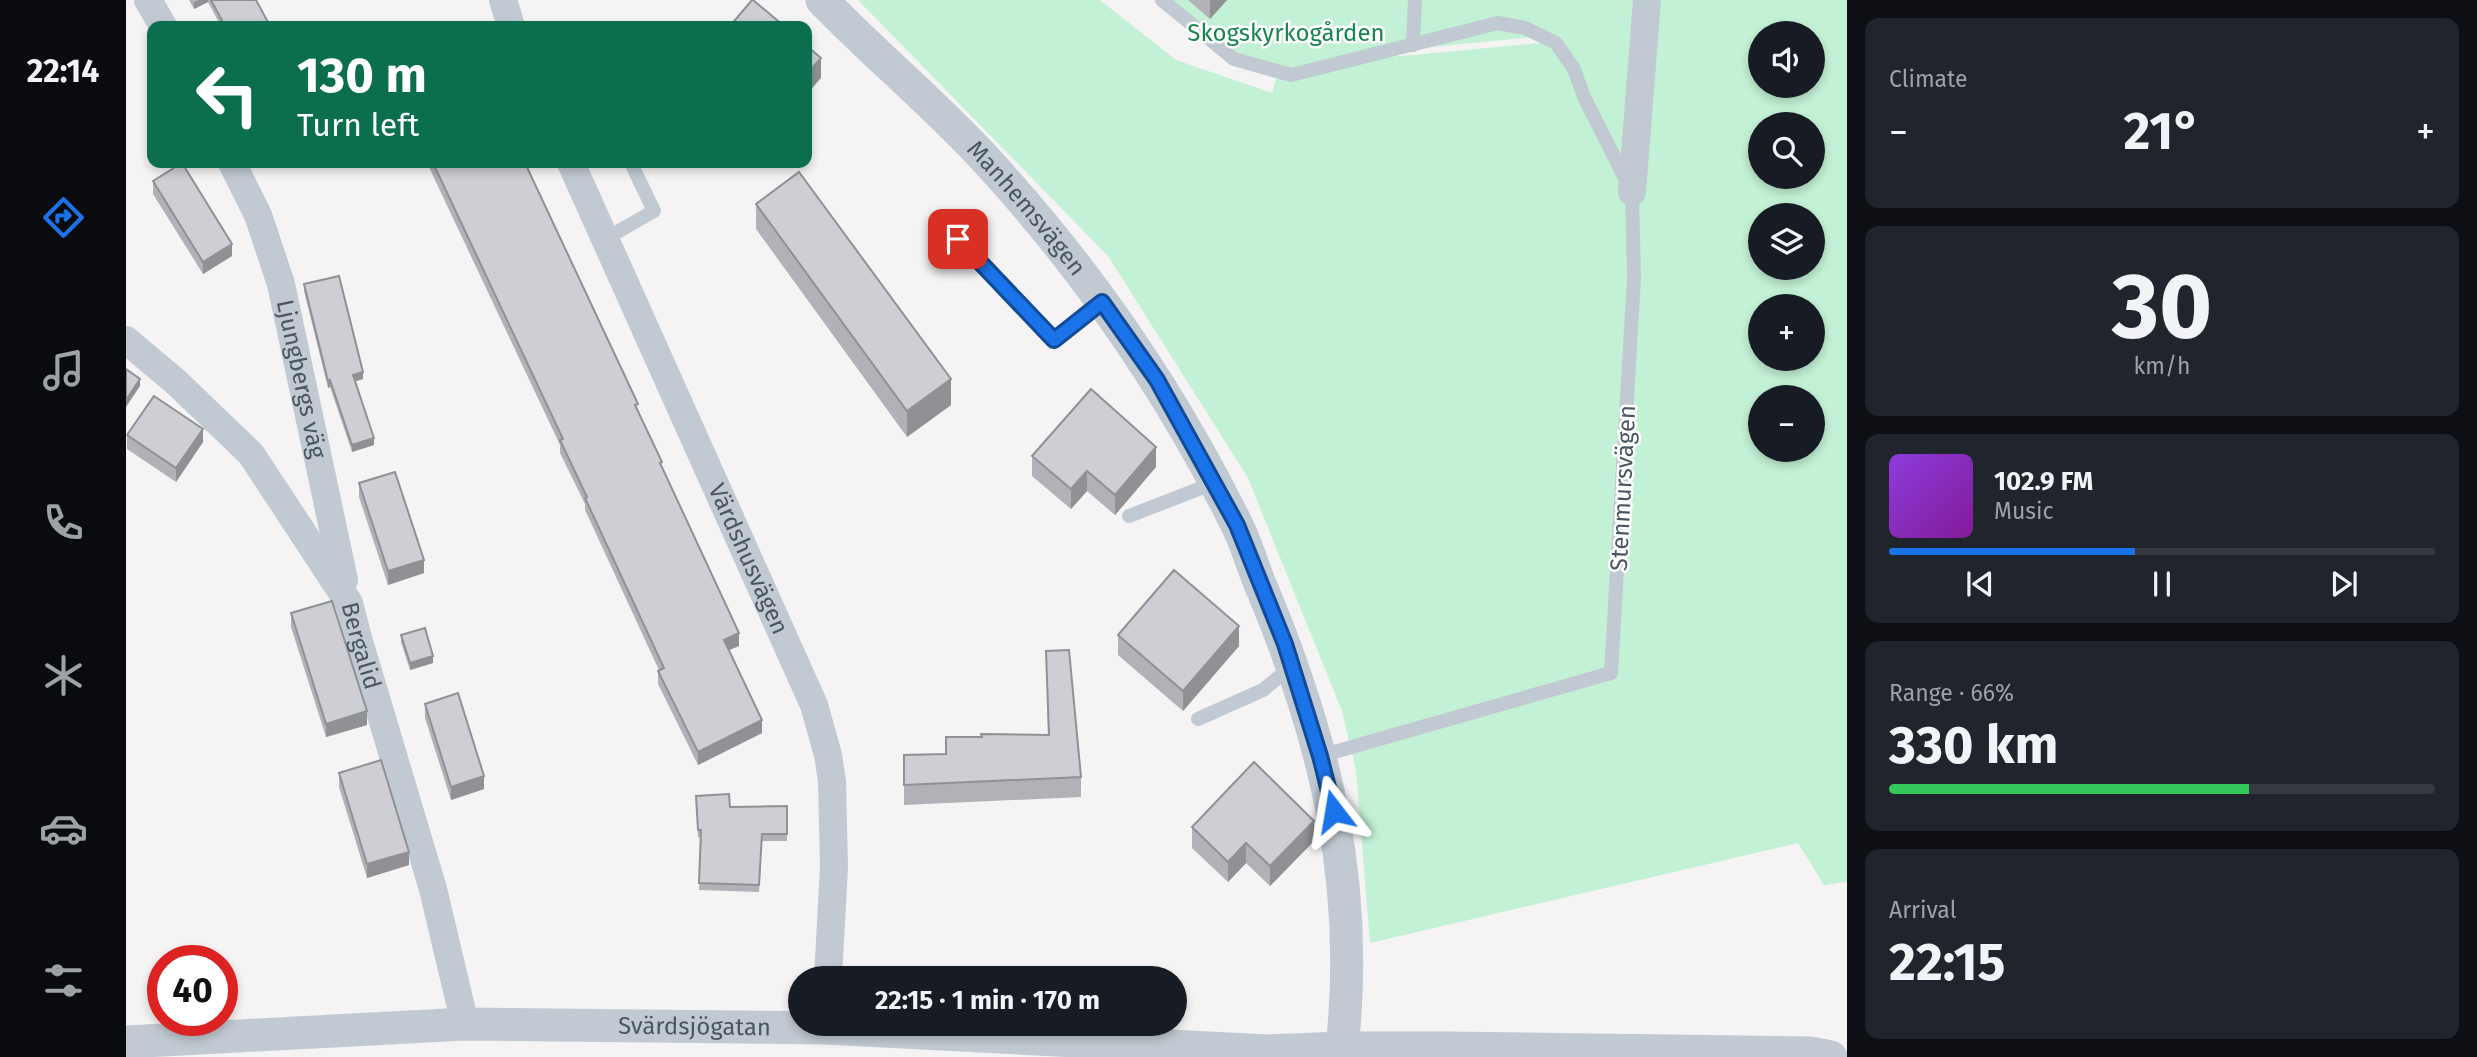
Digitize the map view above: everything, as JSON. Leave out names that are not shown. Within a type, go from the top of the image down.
[{"type":"street","points":[[148,0],[160,21]]},
{"type":"street","points":[[503,0],[509,21]]},
{"type":"street","name":"Manhemsvägen","points":[[822,0],[989,162],[1102,302],[1157,380],[1237,525],[1292,666],[1334,811],[1346,913],[1348,986],[1342,1048]]},
{"type":"street","name":"Stenmursvägen","points":[[1632,192],[1647,0]]},
{"type":"street","name":"Ljungbergs väg","points":[[234,168],[258,215],[281,284],[349,603]]},
{"type":"street","name":"Värdshusvägen","points":[[573,168],[814,705],[832,781],[834,867],[829,966]]},
{"type":"street","name":"Bergalid","points":[[126,340],[176,382],[251,454],[349,603],[433,889],[465,1024]]},
{"type":"street","name":"Svärdsjögatan","points":[[126,1042],[465,1024],[788,1026]]},
{"type":"street","name":"Svärdsjögatan","points":[[1006,1036],[1210,1053],[1342,1048],[1820,1055],[1847,1042]]},
{"type":"lane","points":[[1162,0],[1234,59],[1291,75],[1498,23],[1525,28],[1556,43],[1574,69],[1584,97],[1632,192]]},
{"type":"lane","points":[[1413,45],[1415,0]]},
{"type":"lane","points":[[605,239],[654,211],[633,168]]},
{"type":"lane","name":"Stenmursvägen","points":[[1320,756],[1611,673],[1634,278],[1632,192]]},
{"type":"lane","points":[[958,239],[1054,340],[1102,302]]},
{"type":"lane","points":[[1129,516],[1214,483]]},
{"type":"lane","points":[[1198,719],[1264,690],[1292,666]]},
{"type":"green space","name":"Skogskyrkogården","points":[[858,0],[1100,0],[1176,60],[1272,93],[1280,66],[1234,59],[1162,0],[1847,0],[1847,882],[1824,885],[1798,843],[1370,943],[1356,770],[1342,711],[1248,478],[1108,256]],"holes":[[[1545,36],[1539,43],[1391,57],[1391,51]]]},
{"type":"building","points":[[211,0],[256,0],[267,21],[222,21]]},
{"type":"building","points":[[753,0],[778,21],[734,21]]},
{"type":"building","points":[[812,50],[821,58],[812,68]]},
{"type":"building","points":[[174,168],[185,168],[232,244],[203,262],[153,181]]},
{"type":"building","points":[[435,168],[527,168],[638,404],[635,405],[662,462],[660,463],[739,633],[724,640],[762,720],[698,752],[658,671],[664,668],[585,498],[587,497],[560,440],[563,439]]},
{"type":"building","points":[[799,172],[951,379],[907,411],[756,204]]},
{"type":"building","points":[[339,276],[363,372],[353,375],[374,438],[352,445],[330,380],[328,381],[304,284]]},
{"type":"building","points":[[126,369],[140,379],[126,400]]},
{"type":"building","points":[[1091,389],[1156,447],[1115,495],[1087,471],[1071,489],[1032,456]]},
{"type":"building","points":[[154,396],[203,429],[176,468],[127,435]]},
{"type":"building","points":[[395,472],[424,560],[388,571],[359,483]]},
{"type":"building","points":[[1174,570],[1239,626],[1183,691],[1118,635]]},
{"type":"building","points":[[332,601],[367,711],[326,724],[291,613]]},
{"type":"building","points":[[425,628],[433,656],[410,663],[401,635]]},
{"type":"building","points":[[1069,650],[1081,777],[904,785],[904,755],[946,754],[946,737],[982,737],[981,734],[1049,735],[1046,651]]},
{"type":"building","points":[[458,693],[484,776],[451,787],[425,704]]},
{"type":"building","points":[[381,760],[409,852],[367,864],[339,773]]},
{"type":"building","points":[[1254,762],[1314,821],[1270,866],[1246,843],[1228,862],[1192,827]]},
{"type":"building","points":[[729,794],[730,807],[787,806],[787,834],[762,834],[759,885],[699,883],[701,830],[698,830],[696,796]]},
{"type":"route","points":[[958,239],[1054,340],[1102,302],[1157,380],[1237,525],[1285,644],[1334,811]]}]
